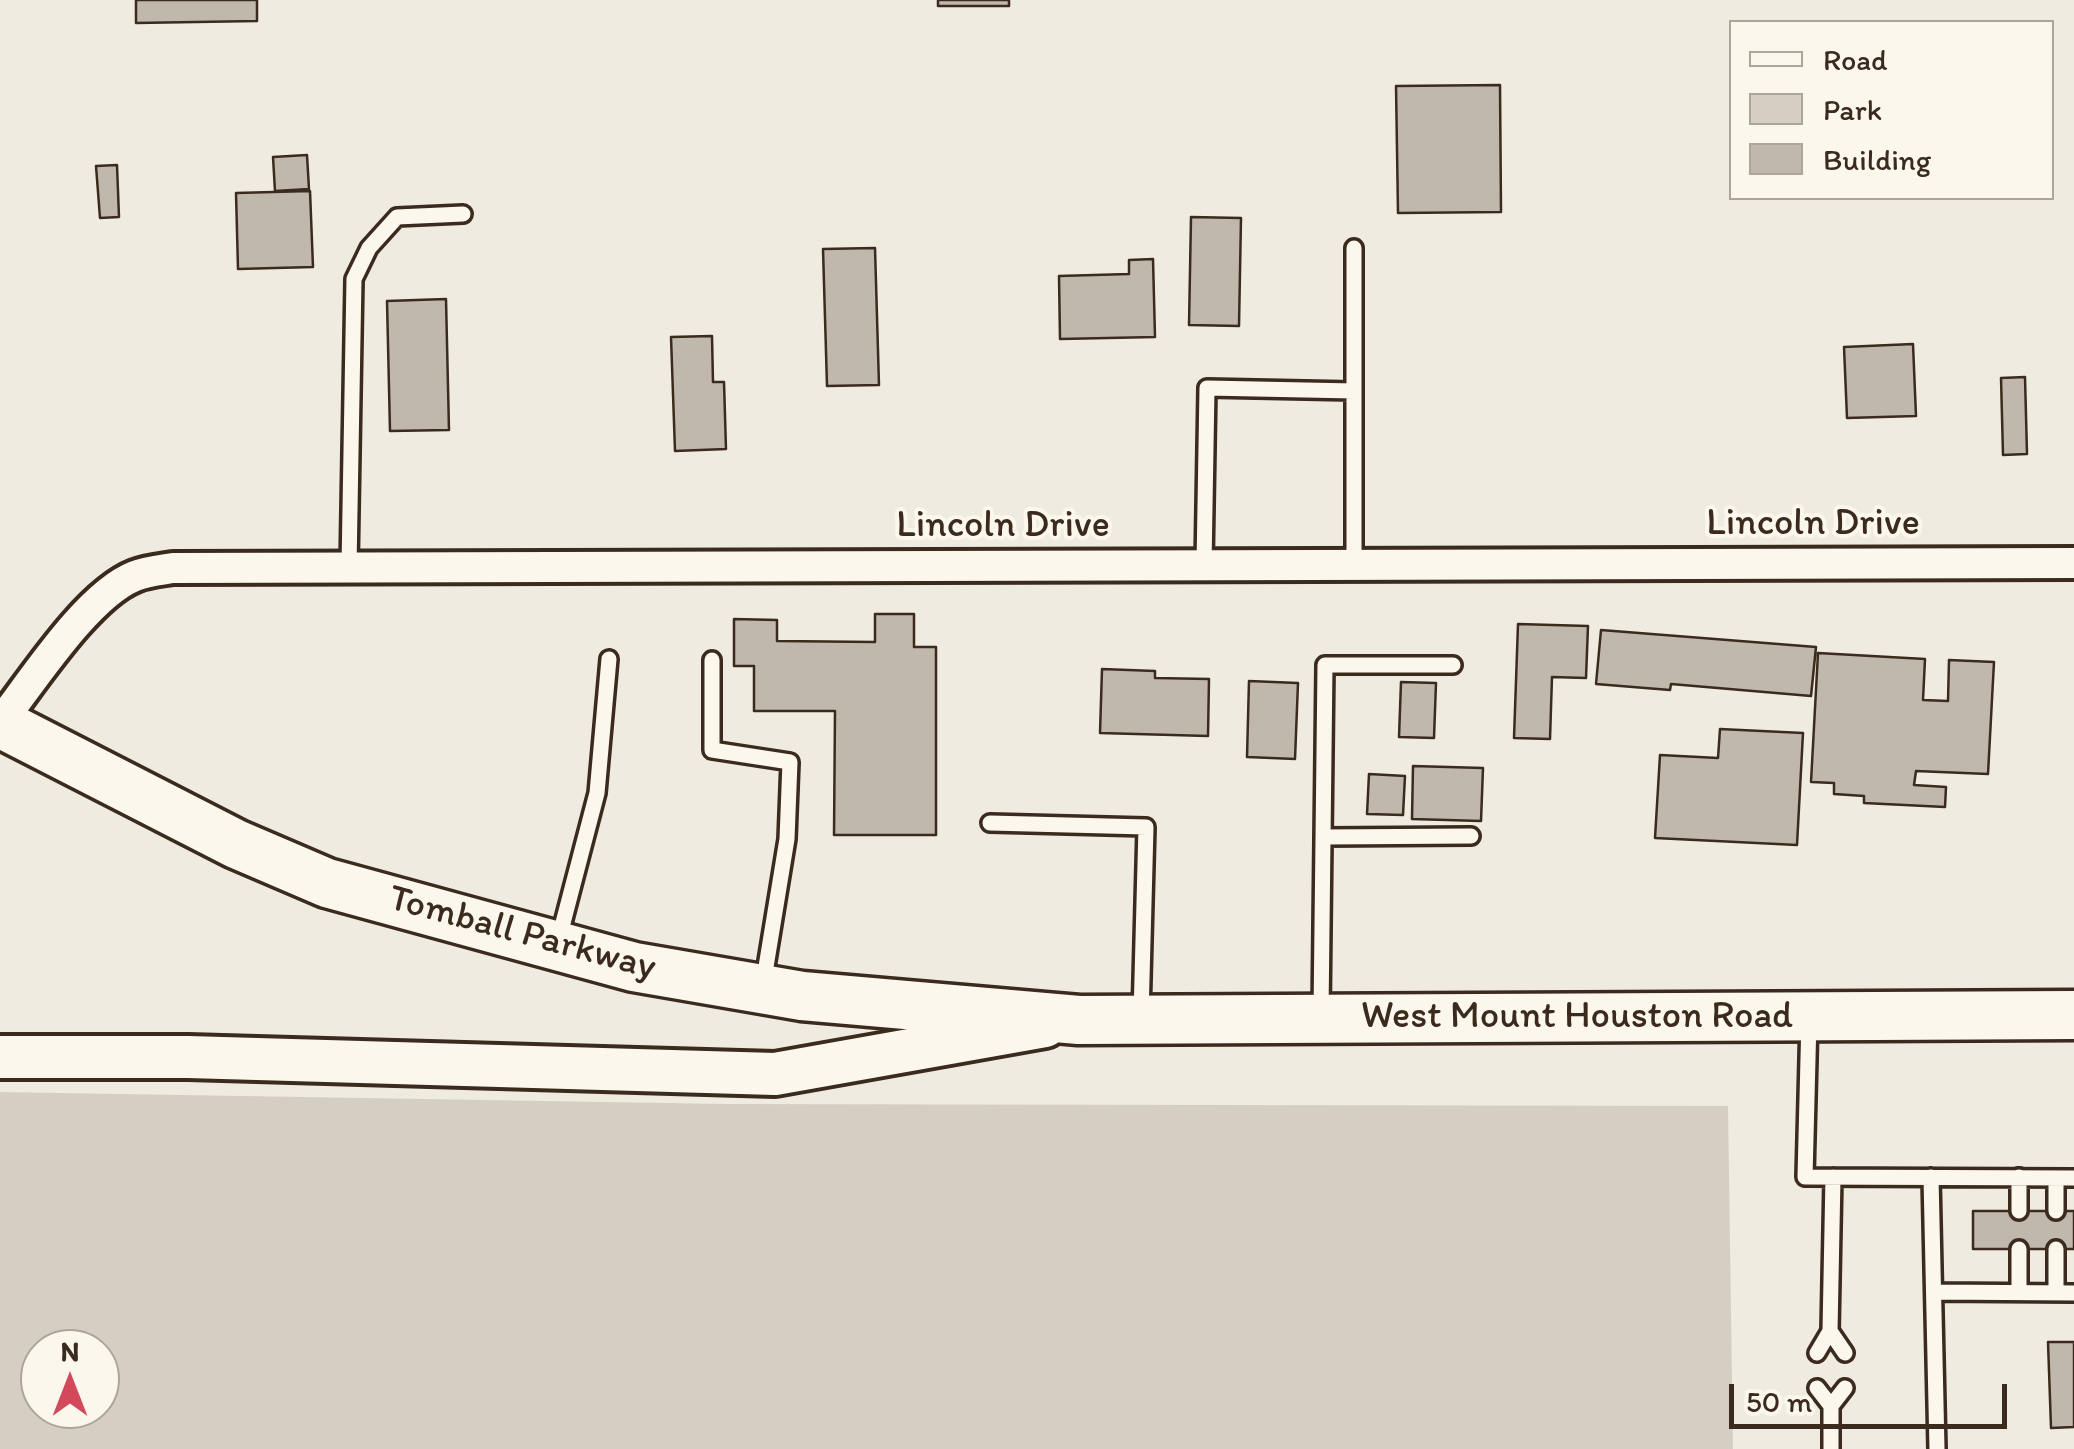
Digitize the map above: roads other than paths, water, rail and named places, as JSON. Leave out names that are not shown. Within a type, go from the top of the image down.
[{"type":"main road","name":"Tomball Parkway","points":[[0,723],[236,844],[327,883],[634,967],[802,996],[1080,1020]]},
{"type":"main road","name":"West Mount Houston Road","points":[[1080,1020],[2074,1015]]},
{"type":"main road","points":[[0,1057],[188,1056],[775,1074],[1080,1020]]},
{"type":"street","name":"Lincoln Drive","points":[[0,723],[79,621],[134,576],[174,568],[2074,563]]},
{"type":"lane","points":[[349,567],[354,279],[368,248],[397,217],[462,214]]},
{"type":"lane","points":[[1354,248],[1354,564]]},
{"type":"lane","points":[[1204,565],[1207,388],[1354,391]]},
{"type":"lane","points":[[557,946],[597,793],[609,659]]},
{"type":"lane","points":[[712,660],[712,750],[790,762],[786,839],[762,989]]},
{"type":"lane","points":[[1320,1018],[1326,664],[1452,664]]},
{"type":"lane","points":[[990,823],[1146,827],[1140,1020]]},
{"type":"lane","points":[[1325,837],[1471,836]]},
{"type":"lane","points":[[1809,1016],[1806,1177],[2074,1178]]},
{"type":"lane","points":[[1817,1353],[1830,1332],[1833,1177]]},
{"type":"lane","points":[[1931,1178],[1937,1449]]},
{"type":"lane","points":[[2019,1178],[2019,1211]]},
{"type":"lane","points":[[2056,1178],[2056,1211]]},
{"type":"lane","points":[[2019,1249],[2019,1292]]},
{"type":"lane","points":[[2056,1249],[2056,1293]]},
{"type":"lane","points":[[1934,1292],[2074,1293]]},
{"type":"lane","points":[[1830,1332],[1845,1353]]},
{"type":"lane","points":[[1817,1388],[1830,1406],[1831,1449]]},
{"type":"lane","points":[[1830,1406],[1845,1388]]}]
